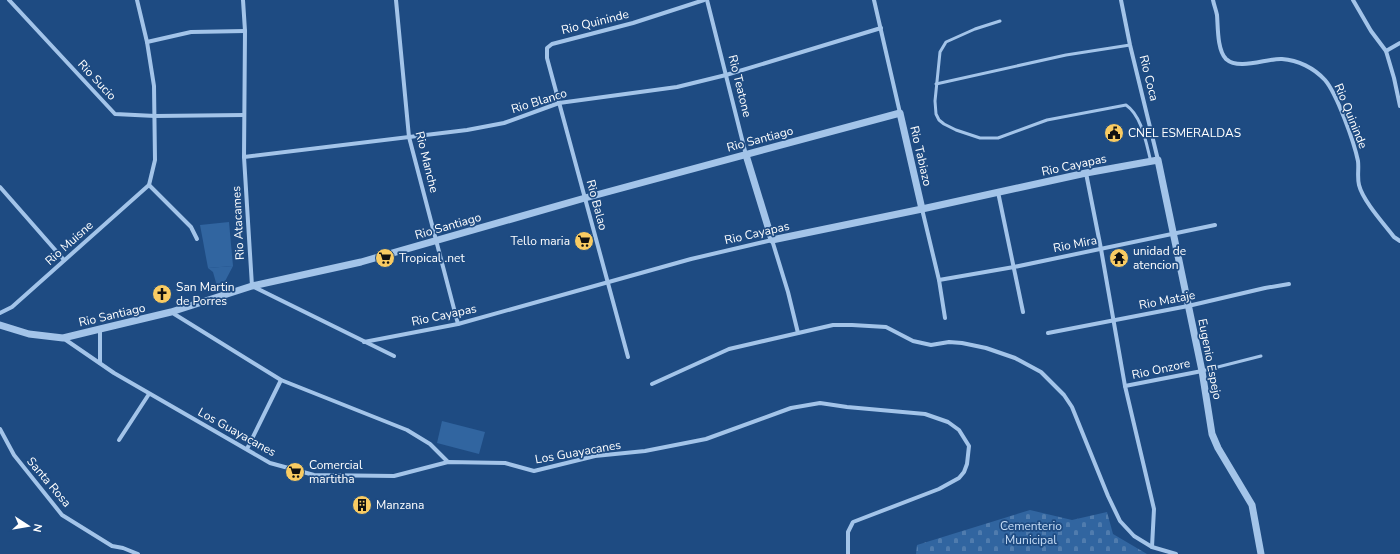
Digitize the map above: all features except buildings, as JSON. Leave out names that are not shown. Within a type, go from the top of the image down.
[{"type":"street","name":"Rio Sucio","points":[[9,0],[115,114],[155,116],[244,115]]},
{"type":"street","points":[[137,0],[147,42],[154,86],[155,160],[149,185],[191,227],[197,239]]},
{"type":"street","name":"Rio Atacames","points":[[243,0],[245,31],[244,157],[252,286]]},
{"type":"street","name":"Rio Manche","points":[[397,0],[409,137],[458,324]]},
{"type":"street","name":"Rio Quininde","points":[[547,58],[547,48],[552,44],[633,23],[705,0]]},
{"type":"street","name":"Rio Teatone","points":[[705,0],[746,155],[781,268],[798,333]]},
{"type":"street","name":"Rio Tabiazo","points":[[874,0],[939,280],[945,318]]},
{"type":"street","name":"Rio Coca","points":[[1121,0],[1130,45],[1158,160]]},
{"type":"street","name":"Rio Quininde","points":[[1213,0],[1217,14],[1218,34],[1222,52],[1226,59],[1238,64],[1281,59],[1301,63],[1315,71],[1325,80],[1332,92],[1353,144],[1358,163],[1359,185],[1363,196],[1394,237],[1400,241]]},
{"type":"street","points":[[1353,0],[1371,31],[1386,51],[1400,106]]},
{"type":"street","name":"Rio Blanco","points":[[244,157],[467,130],[504,123],[559,103],[677,87],[726,75],[881,28]]},
{"type":"street","points":[[147,42],[191,32],[245,31]]},
{"type":"street","points":[[1386,51],[1400,43]]},
{"type":"street","name":"Rio Balao","points":[[547,58],[628,357]]},
{"type":"street","name":"Rio Santiago","points":[[0,325],[29,334],[64,338],[171,312],[252,286],[361,262],[585,198],[900,113]]},
{"type":"street","name":"Rio Cayapas","points":[[364,342],[458,324],[691,259],[772,240],[1158,160]]},
{"type":"street","name":"Eugenio Espejo","points":[[1158,160],[1202,370],[1212,434],[1218,448],[1252,505],[1261,554]]},
{"type":"street","points":[[1086,174],[1125,386],[1154,509],[1152,547]]},
{"type":"street","name":"Rio Muisne","points":[[0,313],[12,307],[149,185]]},
{"type":"street","points":[[0,187],[64,260]]},
{"type":"street","points":[[998,192],[1023,312]]},
{"type":"street","name":"Rio Mira","points":[[939,280],[1014,267],[1215,225]]},
{"type":"street","name":"Rio Mataje","points":[[1048,333],[1188,306],[1289,284]]},
{"type":"street","points":[[252,286],[394,356]]},
{"type":"street","points":[[171,312],[281,380],[407,430],[430,444],[448,462]]},
{"type":"street","points":[[652,384],[729,349],[833,325],[886,327],[913,341],[931,345],[948,342],[986,348],[1015,358],[1041,372],[1064,394],[1072,407],[1108,496],[1120,521],[1134,536],[1152,547],[1176,554]]},
{"type":"street","points":[[100,329],[100,363]]},
{"type":"street","name":"Los Guayacanes","points":[[64,338],[149,394],[270,463],[314,475],[394,476],[448,462],[505,463],[534,471],[596,456],[645,451],[706,439],[791,408],[820,403],[925,414],[948,422],[959,430],[969,446],[967,464],[964,472],[959,478],[940,489],[853,522],[848,532],[848,554]]},
{"type":"street","name":"Rio Onzore","points":[[1125,386],[1202,370]]},
{"type":"street","points":[[247,450],[281,380]]},
{"type":"street","points":[[119,440],[149,394]]},
{"type":"street","name":"Santa Rosa","points":[[0,429],[14,455],[62,515],[112,546],[123,548],[138,554]]},
{"type":"lane","points":[[1000,21],[975,29],[946,42],[940,52],[936,84],[936,114],[939,120],[956,130],[980,138],[989,139],[998,138],[1047,120],[1126,104],[1134,113],[1139,124],[1151,162]]},
{"type":"lane","points":[[936,84],[1066,55],[1130,45]]},
{"type":"lane","points":[[1202,370],[1261,356]]},
{"type":"green space","points":[[229,222],[233,266],[208,268],[200,225]]},
{"type":"green space","points":[[233,266],[223,285],[217,286],[213,272],[208,268]]},
{"type":"green space","points":[[442,421],[485,432],[479,454],[437,443]]},
{"type":"green space","name":"Cementerio Municipal","points":[[1030,510],[1072,520],[1107,512],[1113,534],[1147,554],[916,554],[917,545]]},
{"type":"place","name":"CNEL ESMERALDAS","points":[[1114,133]]},
{"type":"place","name":"Tello maria","points":[[584,241]]},
{"type":"place","name":"Tropical .net","points":[[385,258]]},
{"type":"place","name":"unidad de atencion","points":[[1119,258]]},
{"type":"place","name":"San Martin de Porres","points":[[162,294]]},
{"type":"place","name":"Comercial martitha","points":[[295,472]]},
{"type":"place","name":"Manzana","points":[[362,505]]}]
